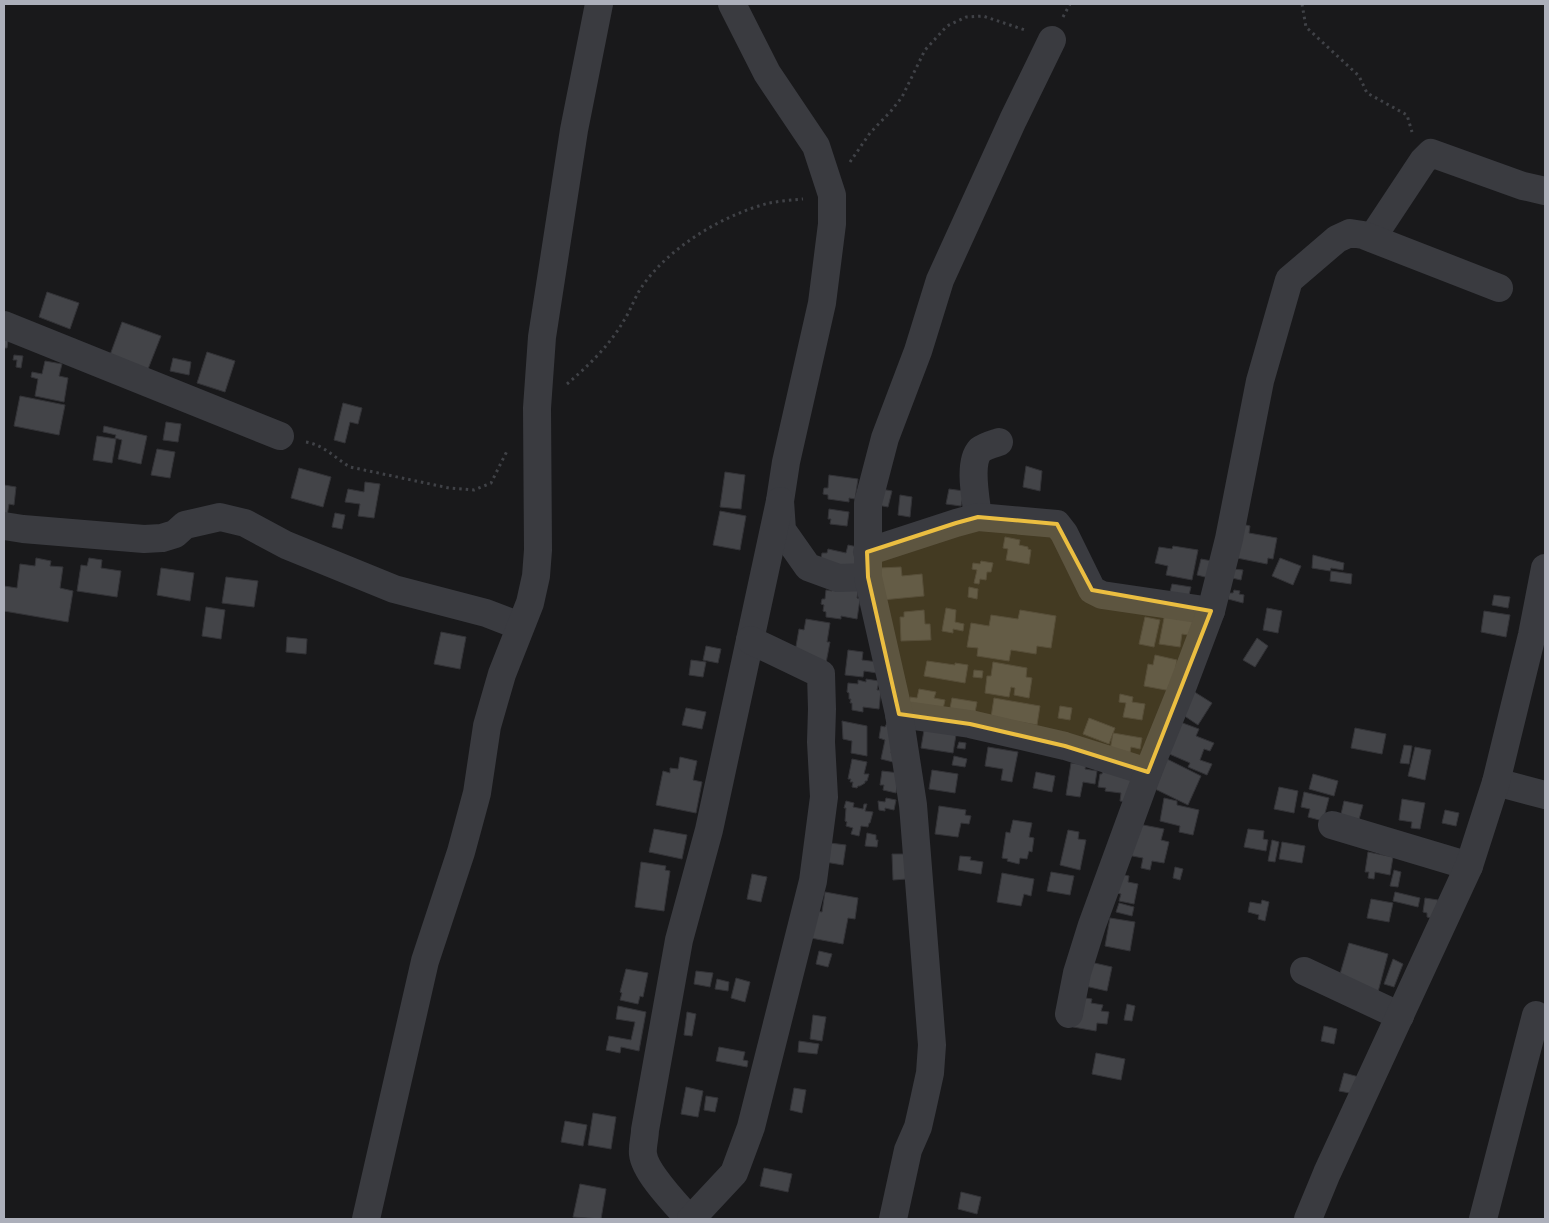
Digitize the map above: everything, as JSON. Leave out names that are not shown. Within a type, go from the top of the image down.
[{"type":"street","points":[[366,1219],[425,961],[461,852],[477,793],[487,726],[502,674],[530,603],[537,558],[537,408],[542,337],[574,130],[599,4]]},
{"type":"street","points":[[732,4],[767,73],[816,146],[832,195],[832,224],[822,303],[786,462],[780,501],[750,640],[709,830],[679,940],[644,1138],[643,1155],[650,1171],[690,1219],[734,1173],[751,1127],[813,881],[824,797],[821,742],[821,674],[750,640]]},
{"type":"street","points":[[892,1219],[908,1150],[918,1127],[923,1106],[930,1073],[932,1046],[913,805],[898,714],[867,565],[868,503],[885,438],[918,351],[940,280],[1013,120],[1052,40]]},
{"type":"street","points":[[1372,238],[1423,161],[1431,153],[1523,186],[1545,191]]},
{"type":"street","points":[[1069,1014],[1077,973],[1092,925],[1148,772],[1211,611],[1229,539],[1260,382],[1290,280],[1337,239],[1350,233],[1372,238],[1499,288]]},
{"type":"street","points":[[4,325],[280,436]]},
{"type":"street","points":[[978,517],[973,480],[976,456],[983,448],[999,442]]},
{"type":"street","points":[[780,501],[782,530],[808,567],[838,578],[956,523],[978,517],[1057,524],[1064,533],[1092,590],[1102,595],[1211,611]]},
{"type":"street","points":[[4,526],[144,539],[162,538],[175,534],[185,525],[220,517],[245,523],[286,545],[394,589],[486,613],[520,626]]},
{"type":"street","points":[[1308,1219],[1327,1173],[1469,866],[1496,782],[1532,635],[1545,568]]},
{"type":"street","points":[[898,714],[970,724],[1056,744],[1148,772]]},
{"type":"street","points":[[1496,782],[1545,795]]},
{"type":"street","points":[[1332,825],[1469,866]]},
{"type":"street","points":[[1304,971],[1400,1016]]},
{"type":"street","points":[[1483,1219],[1536,1015]]},
{"type":"path","points":[[1302,4],[1306,26],[1360,76],[1367,93],[1407,115],[1423,161]]},
{"type":"path","points":[[537,408],[595,358],[623,323],[642,287],[659,264],[682,246],[719,222],[739,213],[770,203],[832,195],[870,132],[902,97],[925,50],[947,26],[966,17],[983,16],[1052,40]]},
{"type":"path","points":[[280,436],[326,448],[339,460],[350,466],[449,488],[474,490],[490,483],[510,446]]},
{"type":"highlighted area","points":[[978,517],[1057,524],[1092,590],[1211,611],[1148,772],[1065,746],[970,724],[899,714],[868,577],[867,552]]},
{"type":"building","points":[[47,292],[79,303],[70,329],[39,317]]},
{"type":"building","points":[[122,322],[161,336],[148,369],[110,355]]},
{"type":"building","points":[[4,340],[8,340],[7,348],[4,348]]},
{"type":"building","points":[[207,352],[235,361],[225,392],[197,383]]},
{"type":"building","points":[[14,355],[23,356],[21,368],[16,367],[17,360],[13,360]]},
{"type":"building","points":[[173,358],[191,362],[189,375],[170,371]]},
{"type":"building","points":[[45,361],[62,364],[59,376],[68,378],[64,402],[35,396],[38,379],[31,377],[32,372],[42,374]]},
{"type":"building","points":[[20,396],[65,405],[59,435],[14,426]]},
{"type":"building","points":[[343,403],[362,408],[358,424],[350,422],[345,443],[334,440]]},
{"type":"building","points":[[166,422],[181,424],[178,442],[163,440]]},
{"type":"building","points":[[104,426],[147,436],[141,464],[118,459],[122,440],[115,438],[116,435],[103,432]]},
{"type":"building","points":[[97,436],[116,439],[112,463],[93,460]]},
{"type":"building","points":[[157,449],[175,452],[170,478],[151,475]]},
{"type":"building","points":[[1026,466],[1042,471],[1040,491],[1023,487]]},
{"type":"building","points":[[299,468],[331,477],[323,507],[291,498]]},
{"type":"building","points":[[725,472],[745,475],[741,509],[720,507]]},
{"type":"building","points":[[829,475],[858,479],[855,499],[849,498],[849,502],[828,499],[828,495],[823,494],[824,488],[828,488]]},
{"type":"building","points":[[365,482],[380,484],[374,518],[358,516],[360,504],[345,502],[348,489],[364,492]]},
{"type":"building","points":[[4,485],[16,487],[14,505],[9,504],[7,516],[4,516]]},
{"type":"building","points":[[881,489],[892,491],[888,507],[877,505]]},
{"type":"building","points":[[949,489],[964,491],[961,506],[946,504]]},
{"type":"building","points":[[900,495],[912,497],[910,517],[898,515]]},
{"type":"building","points":[[829,509],[849,512],[847,526],[830,524],[831,519],[828,519]]},
{"type":"building","points":[[720,511],[746,516],[740,550],[713,545]]},
{"type":"building","points":[[335,513],[345,515],[342,529],[332,527]]},
{"type":"building","points":[[1242,524],[1250,526],[1249,533],[1277,538],[1273,559],[1268,558],[1267,564],[1232,557]]},
{"type":"building","points":[[1005,537],[1020,540],[1019,545],[1028,547],[1031,550],[1029,564],[1006,560],[1008,549],[1003,548]]},
{"type":"building","points":[[848,545],[858,547],[854,566],[820,564],[822,553],[827,553],[828,549],[846,553]]},
{"type":"building","points":[[1173,546],[1198,550],[1192,580],[1166,575],[1168,566],[1155,563],[1159,547],[1172,549]]},
{"type":"building","points":[[1313,555],[1344,563],[1343,570],[1331,568],[1330,571],[1312,568]]},
{"type":"building","points":[[36,558],[51,561],[50,566],[63,567],[60,588],[73,591],[68,622],[4,611],[4,586],[17,588],[20,564],[35,566]]},
{"type":"building","points":[[89,558],[102,560],[101,568],[121,571],[117,597],[77,591],[81,565],[87,566]]},
{"type":"building","points":[[1280,558],[1301,566],[1293,585],[1272,576]]},
{"type":"building","points":[[1201,559],[1212,561],[1209,578],[1197,575]]},
{"type":"building","points":[[981,561],[993,563],[991,572],[987,572],[986,580],[980,579],[979,584],[974,583],[977,570],[972,569],[973,563],[980,564]]},
{"type":"building","points":[[901,567],[902,576],[922,574],[924,596],[882,600],[879,568]]},
{"type":"building","points":[[161,568],[194,573],[190,601],[157,595]]},
{"type":"building","points":[[1233,569],[1243,570],[1241,580],[1232,578]]},
{"type":"building","points":[[1331,571],[1352,574],[1351,584],[1330,581]]},
{"type":"building","points":[[226,577],[258,581],[254,607],[222,603]]},
{"type":"building","points":[[1172,584],[1191,587],[1188,599],[1169,596]]},
{"type":"building","points":[[833,585],[855,589],[858,592],[857,598],[860,599],[857,619],[841,616],[841,619],[826,617],[826,612],[823,611],[824,605],[821,604],[822,599],[825,599],[826,590],[832,591]]},
{"type":"building","points":[[969,587],[978,589],[977,599],[968,597]]},
{"type":"building","points":[[1234,590],[1240,591],[1239,594],[1244,595],[1243,603],[1228,599],[1229,593],[1233,593]]},
{"type":"building","points":[[1494,595],[1510,597],[1508,608],[1492,605]]},
{"type":"building","points":[[206,607],[225,610],[221,639],[202,636]]},
{"type":"building","points":[[946,608],[956,610],[955,622],[964,624],[963,631],[953,629],[953,633],[942,631]]},
{"type":"building","points":[[1267,608],[1282,611],[1278,633],[1263,630]]},
{"type":"building","points":[[924,610],[925,624],[930,624],[931,640],[901,641],[900,617],[904,617],[904,612]]},
{"type":"building","points":[[1020,610],[1056,616],[1051,648],[1037,646],[1036,654],[1011,650],[1009,661],[977,656],[978,648],[967,647],[971,623],[989,626],[991,615],[1018,619]]},
{"type":"building","points":[[1484,611],[1510,615],[1506,637],[1481,632]]},
{"type":"building","points":[[1165,613],[1197,619],[1194,636],[1182,634],[1180,647],[1159,644]]},
{"type":"building","points":[[1145,617],[1160,620],[1154,647],[1139,644]]},
{"type":"building","points":[[806,619],[830,623],[827,642],[830,642],[826,663],[794,658],[799,629],[804,630]]},
{"type":"building","points":[[441,632],[466,637],[460,669],[434,664]]},
{"type":"building","points":[[287,637],[307,639],[306,654],[286,652]]},
{"type":"building","points":[[1257,638],[1268,646],[1255,667],[1243,660]]},
{"type":"building","points":[[706,646],[721,649],[718,663],[703,660]]},
{"type":"building","points":[[848,650],[863,652],[862,660],[878,662],[877,673],[864,671],[863,677],[845,675]]},
{"type":"building","points":[[1155,655],[1177,660],[1171,691],[1144,686],[1148,664],[1153,665]]},
{"type":"building","points":[[691,660],[706,662],[703,677],[689,675]]},
{"type":"building","points":[[927,661],[968,665],[965,683],[924,676]]},
{"type":"building","points":[[993,662],[1027,668],[1026,677],[1032,678],[1029,698],[1014,695],[1015,688],[1011,687],[1009,697],[985,693],[987,676],[991,676]]},
{"type":"building","points":[[974,670],[983,671],[982,678],[973,677]]},
{"type":"building","points":[[866,679],[879,681],[877,690],[881,690],[879,709],[863,707],[863,712],[852,710],[851,699],[849,699],[849,693],[847,692],[848,683],[858,684],[858,680],[866,682]]},
{"type":"building","points":[[919,689],[936,692],[934,698],[945,700],[943,709],[908,709],[910,697],[917,698]]},
{"type":"building","points":[[1193,691],[1212,703],[1198,725],[1180,713]]},
{"type":"building","points":[[1120,694],[1133,697],[1132,702],[1145,704],[1142,720],[1123,717],[1126,703],[1119,702]]},
{"type":"building","points":[[952,698],[977,702],[974,718],[949,713]]},
{"type":"building","points":[[994,698],[1040,706],[1037,725],[991,717]]},
{"type":"building","points":[[1060,706],[1072,708],[1070,720],[1058,718]]},
{"type":"building","points":[[686,708],[706,712],[702,729],[682,725]]},
{"type":"building","points":[[1089,718],[1115,728],[1109,744],[1083,734]]},
{"type":"building","points":[[842,721],[867,726],[867,756],[851,753],[852,741],[843,739]]},
{"type":"building","points":[[1180,722],[1199,729],[1196,736],[1214,743],[1210,751],[1204,749],[1200,760],[1212,764],[1207,775],[1188,767],[1190,763],[1167,753]]},
{"type":"building","points":[[887,723],[897,725],[891,753],[898,755],[897,763],[881,759],[885,740],[879,738],[881,726],[885,727]]},
{"type":"building","points":[[1355,728],[1386,734],[1382,754],[1351,748]]},
{"type":"building","points":[[924,730],[956,735],[953,753],[921,748]]},
{"type":"building","points":[[1113,733],[1142,738],[1140,749],[1131,747],[1129,759],[1109,756]]},
{"type":"building","points":[[959,742],[966,743],[965,749],[957,748]]},
{"type":"building","points":[[1404,745],[1412,746],[1409,764],[1400,763]]},
{"type":"building","points":[[988,747],[1018,752],[1012,782],[1001,780],[1003,769],[985,766]]},
{"type":"building","points":[[1415,747],[1431,750],[1425,780],[1408,776]]},
{"type":"building","points":[[954,756],[967,759],[965,767],[952,765]]},
{"type":"building","points":[[680,757],[697,761],[693,780],[702,782],[696,813],[656,805],[663,771],[670,773],[670,768],[678,769]]},
{"type":"building","points":[[852,759],[867,762],[864,774],[869,774],[867,781],[857,788],[852,787],[853,782],[850,782],[851,779],[848,779]]},
{"type":"building","points":[[1167,759],[1201,776],[1188,805],[1153,788]]},
{"type":"building","points":[[1071,763],[1086,765],[1085,769],[1097,771],[1095,784],[1083,782],[1080,797],[1066,795]]},
{"type":"building","points":[[1104,766],[1137,775],[1129,802],[1120,801],[1121,793],[1105,791],[1106,788],[1098,787],[1100,774],[1102,774]]},
{"type":"building","points":[[932,770],[958,774],[955,793],[929,789]]},
{"type":"building","points":[[882,771],[899,773],[896,793],[883,790],[884,785],[880,785]]},
{"type":"building","points":[[1036,772],[1055,776],[1052,792],[1033,788]]},
{"type":"building","points":[[1313,774],[1338,781],[1334,796],[1309,789]]},
{"type":"building","points":[[1279,787],[1298,791],[1294,813],[1274,809]]},
{"type":"building","points":[[1304,792],[1329,798],[1323,821],[1308,817],[1310,809],[1301,807]]},
{"type":"building","points":[[886,798],[896,800],[894,810],[885,808],[885,811],[879,810],[878,801],[885,802]]},
{"type":"building","points":[[1164,798],[1177,801],[1177,805],[1199,810],[1193,835],[1179,832],[1180,826],[1160,821]]},
{"type":"building","points":[[1402,799],[1425,803],[1420,829],[1411,828],[1412,822],[1399,820]]},
{"type":"building","points":[[846,801],[854,803],[853,807],[863,809],[864,804],[867,804],[865,811],[873,812],[868,827],[861,826],[859,836],[851,834],[853,828],[846,826],[846,808],[844,808]]},
{"type":"building","points":[[1344,801],[1363,805],[1357,827],[1339,823]]},
{"type":"building","points":[[939,806],[966,810],[965,815],[971,816],[969,824],[961,823],[958,837],[935,834]]},
{"type":"building","points":[[1445,810],[1459,813],[1456,826],[1442,823]]},
{"type":"building","points":[[1013,820],[1032,823],[1029,837],[1034,838],[1032,852],[1029,851],[1027,859],[1020,858],[1019,864],[1002,858],[1006,832],[1010,833]]},
{"type":"building","points":[[1133,823],[1164,829],[1161,840],[1169,842],[1164,863],[1152,861],[1150,870],[1141,868],[1143,858],[1127,855]]},
{"type":"building","points":[[654,829],[687,835],[682,859],[649,852]]},
{"type":"building","points":[[1248,829],[1264,831],[1263,839],[1268,840],[1266,851],[1244,847]]},
{"type":"building","points":[[1068,830],[1079,832],[1078,839],[1086,840],[1080,870],[1060,865]]},
{"type":"building","points":[[867,833],[876,835],[876,840],[878,840],[877,847],[865,846]]},
{"type":"building","points":[[1272,840],[1279,842],[1275,862],[1268,861]]},
{"type":"building","points":[[1282,842],[1305,846],[1302,863],[1279,859]]},
{"type":"building","points":[[830,843],[846,845],[843,865],[825,862]]},
{"type":"building","points":[[1368,852],[1393,857],[1390,875],[1375,872],[1374,879],[1368,878],[1369,872],[1365,872]]},
{"type":"building","points":[[892,854],[907,854],[907,879],[893,880]]},
{"type":"building","points":[[960,856],[971,857],[970,860],[983,862],[981,874],[958,870]]},
{"type":"building","points":[[641,862],[666,866],[665,870],[670,871],[664,911],[635,907]]},
{"type":"building","points":[[1175,867],[1183,869],[1180,880],[1173,878]]},
{"type":"building","points":[[1394,870],[1401,872],[1398,887],[1390,886]]},
{"type":"building","points":[[1051,872],[1074,876],[1070,895],[1047,891]]},
{"type":"building","points":[[1002,873],[1034,879],[1031,896],[1024,894],[1021,906],[997,902]]},
{"type":"building","points":[[1115,873],[1129,876],[1128,882],[1138,884],[1134,904],[1119,901],[1121,894],[1111,892]]},
{"type":"building","points":[[752,874],[767,877],[761,902],[747,899]]},
{"type":"building","points":[[825,892],[858,898],[855,919],[848,918],[843,944],[811,938],[816,911],[822,912]]},
{"type":"building","points":[[1395,892],[1420,898],[1418,907],[1393,901]]},
{"type":"building","points":[[1425,898],[1438,900],[1435,915],[1431,918],[1427,917],[1427,913],[1423,912]]},
{"type":"building","points":[[1371,899],[1393,903],[1389,922],[1367,918]]},
{"type":"building","points":[[1262,900],[1269,902],[1265,921],[1258,919],[1259,915],[1248,912],[1250,902],[1261,904]]},
{"type":"building","points":[[1119,903],[1134,907],[1132,916],[1116,912]]},
{"type":"building","points":[[1110,918],[1135,922],[1130,951],[1105,946]]},
{"type":"building","points":[[1349,943],[1388,954],[1378,992],[1338,981]]},
{"type":"building","points":[[819,951],[832,954],[828,967],[816,964]]},
{"type":"building","points":[[1393,959],[1403,964],[1394,987],[1384,984]]},
{"type":"building","points":[[1090,962],[1112,967],[1107,991],[1085,986]]},
{"type":"building","points":[[626,969],[648,973],[643,997],[640,996],[638,1004],[620,1000],[622,993],[620,992]]},
{"type":"building","points":[[696,971],[713,973],[710,987],[694,984]]},
{"type":"building","points":[[736,978],[750,982],[745,1002],[731,998]]},
{"type":"building","points":[[717,979],[729,982],[728,991],[715,989]]},
{"type":"building","points":[[1079,997],[1092,999],[1091,1003],[1103,1005],[1101,1011],[1109,1012],[1107,1024],[1097,1023],[1096,1031],[1073,1027]]},
{"type":"building","points":[[1127,1004],[1135,1006],[1132,1021],[1124,1020]]},
{"type":"building","points":[[618,1006],[646,1012],[639,1051],[621,1047],[620,1053],[606,1050],[609,1036],[631,1040],[635,1022],[616,1019]]},
{"type":"building","points":[[687,1012],[696,1014],[692,1036],[684,1035]]},
{"type":"building","points":[[813,1015],[826,1017],[822,1041],[810,1039]]},
{"type":"building","points":[[1324,1026],[1337,1029],[1334,1044],[1321,1041]]},
{"type":"building","points":[[799,1041],[819,1044],[817,1054],[798,1052]]},
{"type":"building","points":[[719,1047],[745,1052],[743,1060],[748,1061],[747,1067],[716,1061]]},
{"type":"building","points":[[1096,1053],[1125,1059],[1121,1080],[1092,1074]]},
{"type":"building","points":[[1344,1073],[1359,1077],[1355,1094],[1339,1091]]},
{"type":"building","points":[[686,1087],[703,1091],[698,1117],[681,1114]]},
{"type":"building","points":[[794,1088],[806,1090],[802,1113],[790,1110]]},
{"type":"building","points":[[706,1096],[718,1098],[715,1112],[704,1110]]},
{"type":"building","points":[[593,1113],[616,1117],[611,1149],[588,1145]]},
{"type":"building","points":[[565,1121],[587,1125],[583,1146],[561,1142]]},
{"type":"building","points":[[764,1168],[792,1174],[788,1192],[760,1186]]},
{"type":"building","points":[[580,1184],[606,1189],[601,1219],[573,1217]]},
{"type":"building","points":[[961,1192],[981,1197],[977,1214],[958,1209]]}]
